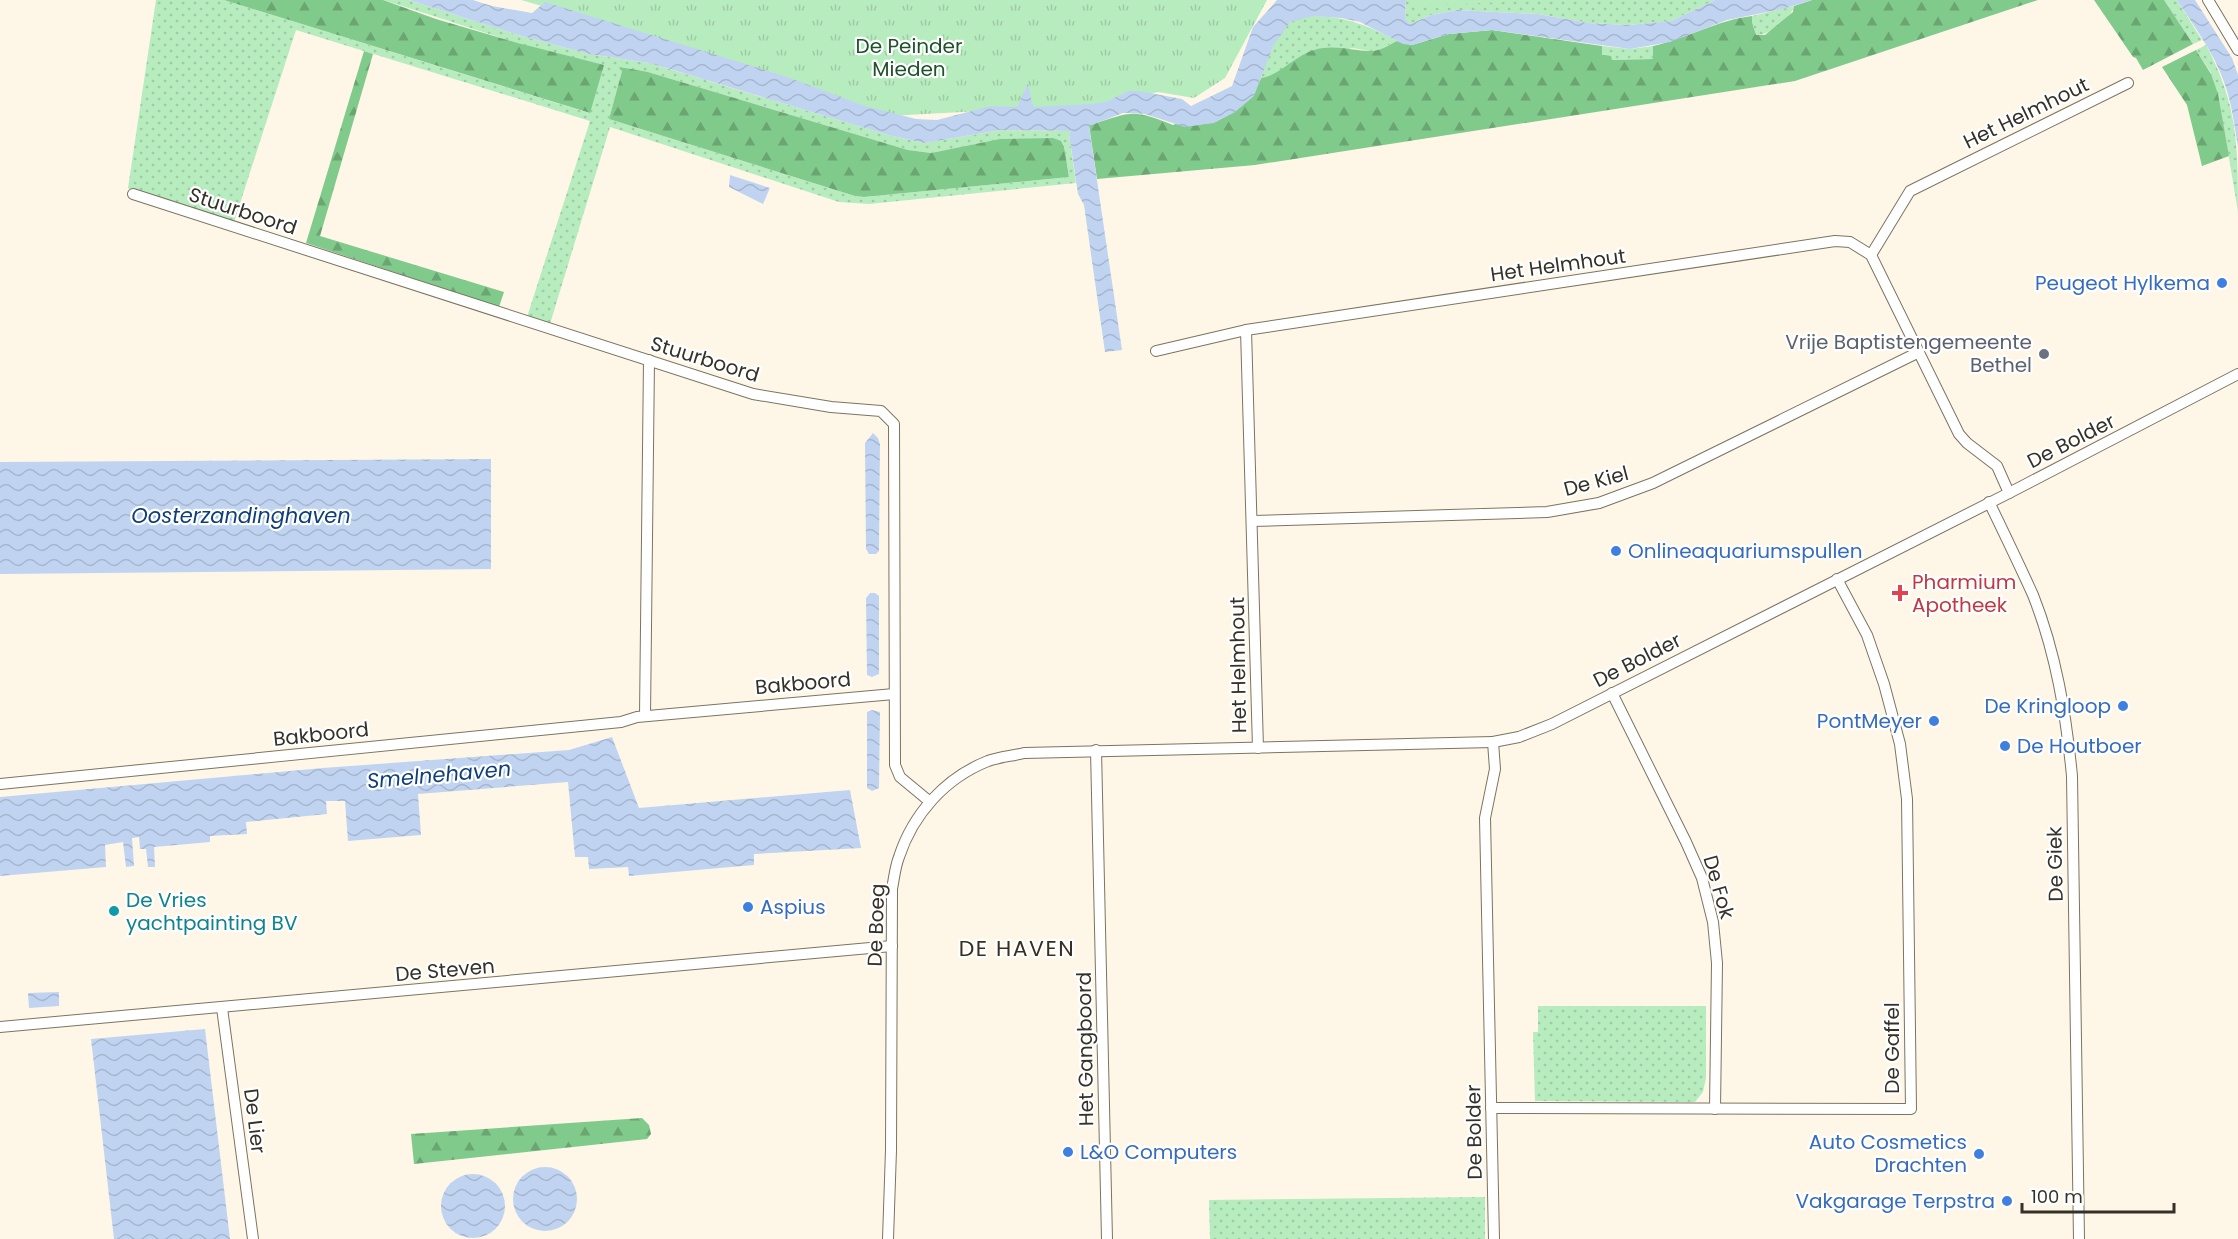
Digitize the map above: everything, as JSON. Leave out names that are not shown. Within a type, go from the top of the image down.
[{"type":"street","points":[[2208,0],[2238,50]]},
{"type":"street","name":"Het Helmhout","points":[[1156,351],[1246,330],[1835,241],[1850,243],[1871,255],[1910,191],[2128,82]]},
{"type":"street","name":"Stuurboord","points":[[133,195],[753,394],[831,407],[881,411],[894,424],[895,765],[900,777],[929,801]]},
{"type":"street","points":[[1871,255],[1959,434],[1997,466],[2009,493]]},
{"type":"street","name":"Het Helmhout","points":[[1246,330],[1258,748]]},
{"type":"street","name":"De Kiel","points":[[1252,521],[1547,512],[1599,503],[1653,483],[1919,352]]},
{"type":"street","points":[[645,716],[649,360]]},
{"type":"street","name":"De Bolder","points":[[1494,1239],[1485,818],[1496,769],[1493,742],[1519,737],[1541,728],[1612,693],[2009,493],[2238,374]]},
{"type":"street","name":"De Giek","points":[[1989,502],[2033,597],[2056,666],[2066,720],[2072,776],[2079,1239]]},
{"type":"street","name":"De Gaffel","points":[[1491,1108],[1911,1109],[1907,799],[1900,744],[1884,684],[1867,635],[1837,579]]},
{"type":"street","name":"De Fok","points":[[1612,693],[1702,878],[1713,922],[1717,963],[1715,1109]]},
{"type":"street","name":"Bakboord","points":[[0,783],[621,722],[645,716],[894,694]]},
{"type":"street","name":"Het Helmhout","points":[[1096,750],[1493,742]]},
{"type":"street","name":"De Boeg","points":[[888,1239],[891,1150],[892,889],[898,858],[912,827],[929,801],[956,778],[988,761],[1024,753],[1096,750]]},
{"type":"street","name":"Het Gangboord","points":[[1096,750],[1107,1239]]},
{"type":"street","name":"De Steven","points":[[0,1027],[892,946]]},
{"type":"street","name":"De Lier","points":[[222,1008],[252,1239]]},
{"type":"green space","points":[[156,0],[224,0],[589,113],[603,65],[520,44],[383,0],[409,0],[518,35],[589,54],[649,63],[888,135],[924,143],[1001,130],[1072,131],[1069,134],[1076,183],[869,204],[839,202],[610,127],[550,324],[527,317],[590,121],[296,30],[234,222],[128,188]],"holes":[[[622,71],[648,72],[908,150],[931,153],[991,141],[1061,141],[1064,145],[1069,177],[855,196],[609,119]]]},
{"type":"green space","points":[[224,0],[383,0],[436,19],[604,65],[590,113]]},
{"type":"green space","name":"De Peinder Mieden","points":[[521,0],[1267,0],[1225,78],[1194,98],[1158,92],[1113,104],[888,116],[622,29]]},
{"type":"green space","points":[[1406,0],[1715,0],[1671,21],[1628,25],[1589,23],[1538,14],[1457,10],[1431,15],[1410,24],[1405,18]]},
{"type":"green space","points":[[1414,0],[1550,0],[1417,6]]},
{"type":"green space","points":[[1812,0],[2038,0],[1795,81],[1255,165],[1097,179],[1089,125],[1123,115],[1139,114],[1173,125],[1259,83],[1261,78],[1275,73],[1300,56],[1314,50],[1336,48],[1374,51],[1397,41],[1412,45],[1449,34],[1492,30],[1602,46],[1602,55],[1611,56],[1612,60],[1653,59],[1653,46],[1739,18],[1752,16],[1756,35],[1765,35],[1793,12],[1794,6]]},
{"type":"green space","points":[[2094,0],[2164,0],[2193,44],[2143,70]]},
{"type":"green space","points":[[2164,0],[2177,0],[2202,40],[2193,44]]},
{"type":"green space","points":[[1794,6],[1779,25],[1767,33],[1756,35],[1752,16]]},
{"type":"green space","points":[[1313,16],[1357,23],[1397,41],[1379,50],[1352,48],[1280,71],[1272,77],[1261,78],[1272,48],[1285,27],[1295,19]]},
{"type":"green space","points":[[2206,45],[2224,87],[2234,126],[2238,166],[2238,212],[2225,134],[2211,73],[2196,50]]},
{"type":"green space","points":[[1602,46],[1630,49],[1653,46],[1653,59],[1611,60],[1602,55]]},
{"type":"green space","points":[[2196,50],[2211,74],[2218,94],[2229,156],[2202,166],[2187,105],[2162,67]]},
{"type":"green space","points":[[364,51],[373,54],[320,236],[504,292],[499,307],[306,243]]},
{"type":"green space","points":[[619,67],[648,72],[908,150],[931,153],[1000,139],[1053,138],[1061,141],[1064,146],[1069,177],[855,196],[609,119],[622,71]]},
{"type":"green space","points":[[1538,1006],[1706,1006],[1706,1078],[1703,1092],[1695,1102],[1535,1101],[1533,1032],[1538,1032]]},
{"type":"green space","points":[[642,1118],[649,1125],[651,1134],[647,1139],[414,1164],[411,1134]]},
{"type":"green space","points":[[1485,1197],[1485,1239],[1210,1239],[1209,1200]]},
{"type":"water","points":[[409,0],[473,0],[532,13],[545,2],[787,77],[865,106],[916,119],[937,120],[991,106],[1017,107],[1028,83],[1034,107],[1106,102],[1128,91],[1182,99],[1191,106],[1232,86],[1253,27],[1277,0],[1406,0],[1405,18],[1410,24],[1431,15],[1457,10],[1538,14],[1589,23],[1628,25],[1671,21],[1715,0],[1812,0],[1783,9],[1727,20],[1670,42],[1630,49],[1492,30],[1449,34],[1412,45],[1403,44],[1360,22],[1341,18],[1313,16],[1290,22],[1273,46],[1254,96],[1235,112],[1214,123],[1185,127],[1145,114],[1123,113],[1089,126],[1122,350],[1105,352],[1084,205],[1078,194],[1069,134],[1071,131],[1001,130],[924,143],[888,135],[649,63],[589,54],[518,35]]},
{"type":"water","points":[[2177,0],[2195,0],[2232,58],[2238,75],[2238,147],[2229,98],[2220,71]]},
{"type":"water","points":[[730,175],[770,188],[763,204],[729,187]]},
{"type":"water","points":[[873,433],[880,444],[879,551],[876,554],[869,554],[866,549],[865,443]]},
{"type":"water","name":"Oosterzandinghaven","points":[[491,459],[491,569],[0,574],[0,462]]},
{"type":"water","points":[[870,593],[879,596],[879,674],[872,677],[867,675],[866,598]]},
{"type":"water","points":[[872,710],[880,712],[879,788],[872,791],[867,788],[867,712]]},
{"type":"water","name":"Smelnehaven","points":[[612,737],[639,808],[850,790],[861,848],[754,854],[754,865],[629,876],[628,867],[589,869],[588,857],[575,857],[568,782],[418,794],[421,835],[348,841],[345,801],[326,801],[327,814],[246,822],[247,834],[210,836],[210,842],[154,847],[155,867],[148,867],[146,849],[140,849],[139,837],[132,838],[134,866],[126,867],[123,842],[105,845],[106,867],[0,876],[0,797],[323,768],[569,750]]},
{"type":"water","points":[[59,992],[59,1006],[29,1008],[28,993]]},
{"type":"water","points":[[205,1029],[230,1239],[114,1239],[91,1039]]},
{"type":"water","points":[[539,1167],[551,1167],[568,1176],[575,1187],[577,1199],[575,1211],[568,1222],[551,1231],[539,1231],[527,1226],[518,1217],[513,1205],[513,1193],[518,1181],[527,1172]]},
{"type":"water","points":[[467,1174],[479,1174],[496,1183],[503,1194],[505,1206],[503,1218],[496,1229],[479,1238],[467,1238],[455,1233],[446,1224],[441,1212],[441,1200],[446,1188],[455,1179]]},
{"type":"place","name":"Peugeot Hylkema","points":[[2222,283]]},
{"type":"place","name":"Vrije Baptistengemeente Bethel","points":[[2044,354]]},
{"type":"place","name":"Onlineaquariumspullen","points":[[1616,551]]},
{"type":"place","name":"Pharmium Apotheek","points":[[1900,593]]},
{"type":"place","name":"De Kringloop","points":[[2123,706]]},
{"type":"place","name":"PontMeyer","points":[[1934,721]]},
{"type":"place","name":"De Houtboer","points":[[2005,746]]},
{"type":"place","name":"Aspius","points":[[748,907]]},
{"type":"place","name":"De Vries yachtpainting BV","points":[[114,911]]},
{"type":"place","name":"L&O Computers","points":[[1068,1152]]},
{"type":"place","name":"Auto Cosmetics Drachten","points":[[1979,1154]]},
{"type":"place","name":"Vakgarage Terpstra","points":[[2007,1201]]},
{"type":"district","name":"DE HAVEN","points":[[1017,948]]}]
